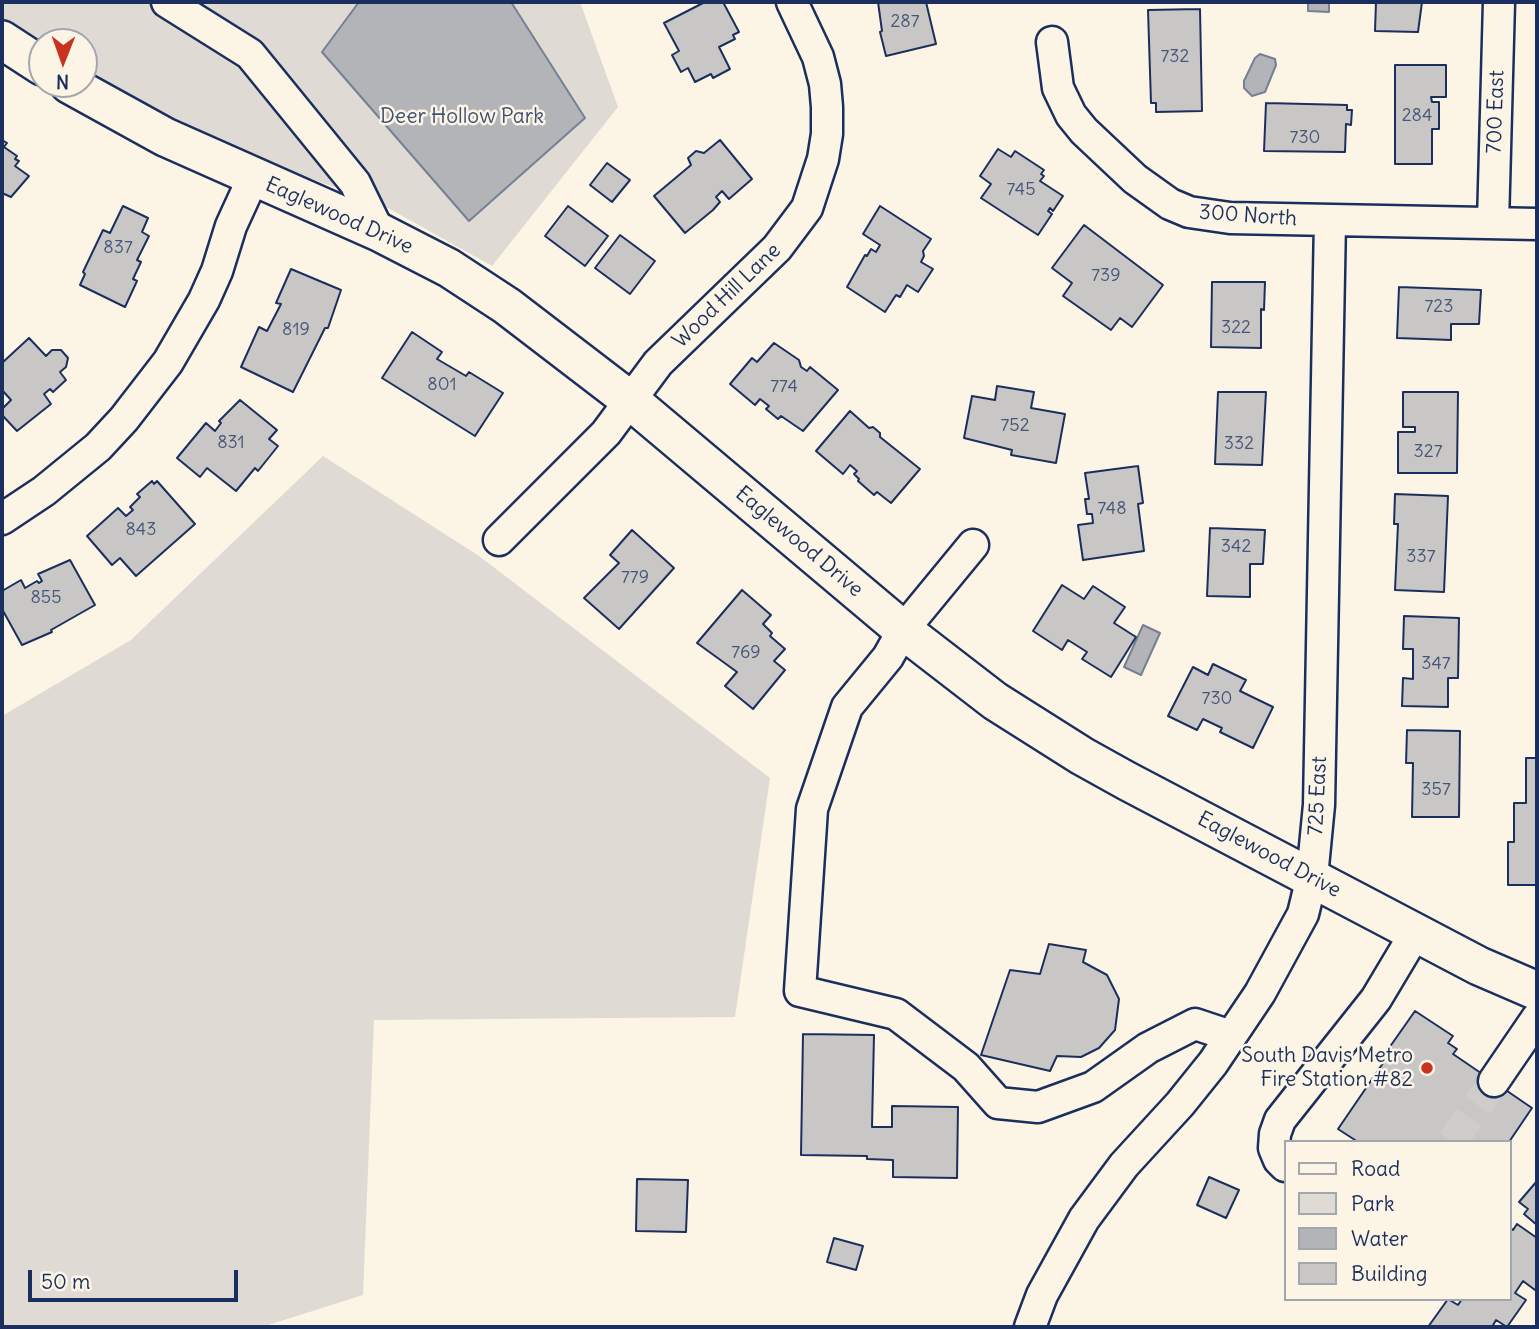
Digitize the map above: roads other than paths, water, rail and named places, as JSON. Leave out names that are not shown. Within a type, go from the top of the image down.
[{"type":"main road","points":[[2,40],[28,57]]},
{"type":"main road","name":"Eaglewood Drive","points":[[94,98],[165,137],[379,232],[449,268],[495,298],[631,401],[903,630],[964,678],[1038,730],[1127,781],[1479,966],[1537,991]]},
{"type":"street","points":[[167,2],[250,54],[355,183],[379,232]]},
{"type":"street","name":"Wood Hill Lane","points":[[499,541],[597,442],[658,363],[777,248],[807,208],[817,184],[827,134],[825,84],[818,57],[792,2]]},
{"type":"street","name":"700 East","points":[[1493,223],[1499,2]]},
{"type":"street","name":"300 North","points":[[1052,42],[1058,88],[1071,116],[1135,179],[1170,204],[1209,217],[1537,223]]},
{"type":"street","points":[[2,519],[44,491],[98,447],[169,362],[204,300],[217,271],[237,210],[253,178]]},
{"type":"street","name":"725 East","points":[[1030,1327],[1042,1294],[1084,1219],[1124,1164],[1197,1084],[1260,993],[1303,914],[1312,877],[1319,805],[1331,220]]},
{"type":"street","points":[[972,545],[903,630],[888,657],[847,707],[812,809],[800,991],[896,1014],[965,1067],[998,1103],[1025,1106],[1038,1107],[1093,1087],[1148,1048],[1195,1024],[1231,1036]]},
{"type":"street","points":[[1284,1165],[1274,1147],[1280,1120],[1376,999],[1416,932]]},
{"type":"street","points":[[1493,1082],[1537,1018]]},
{"type":"water","points":[[359,2],[511,2],[585,118],[469,221],[322,52]]},
{"type":"water","points":[[1308,2],[1329,2],[1329,12],[1308,11]]},
{"type":"water","points":[[1260,54],[1275,59],[1276,65],[1265,92],[1252,96],[1244,88],[1244,81],[1255,58]]},
{"type":"water","points":[[1143,625],[1160,633],[1141,675],[1124,667]]},
{"type":"tunnel","points":[[1453,1140],[1494,1081]]},
{"type":"place","name":"South Davis Metro Fire Station #82","points":[[1427,1068]]},
{"type":"park label","name":"Deer Hollow Park","points":[[462,117]]}]
